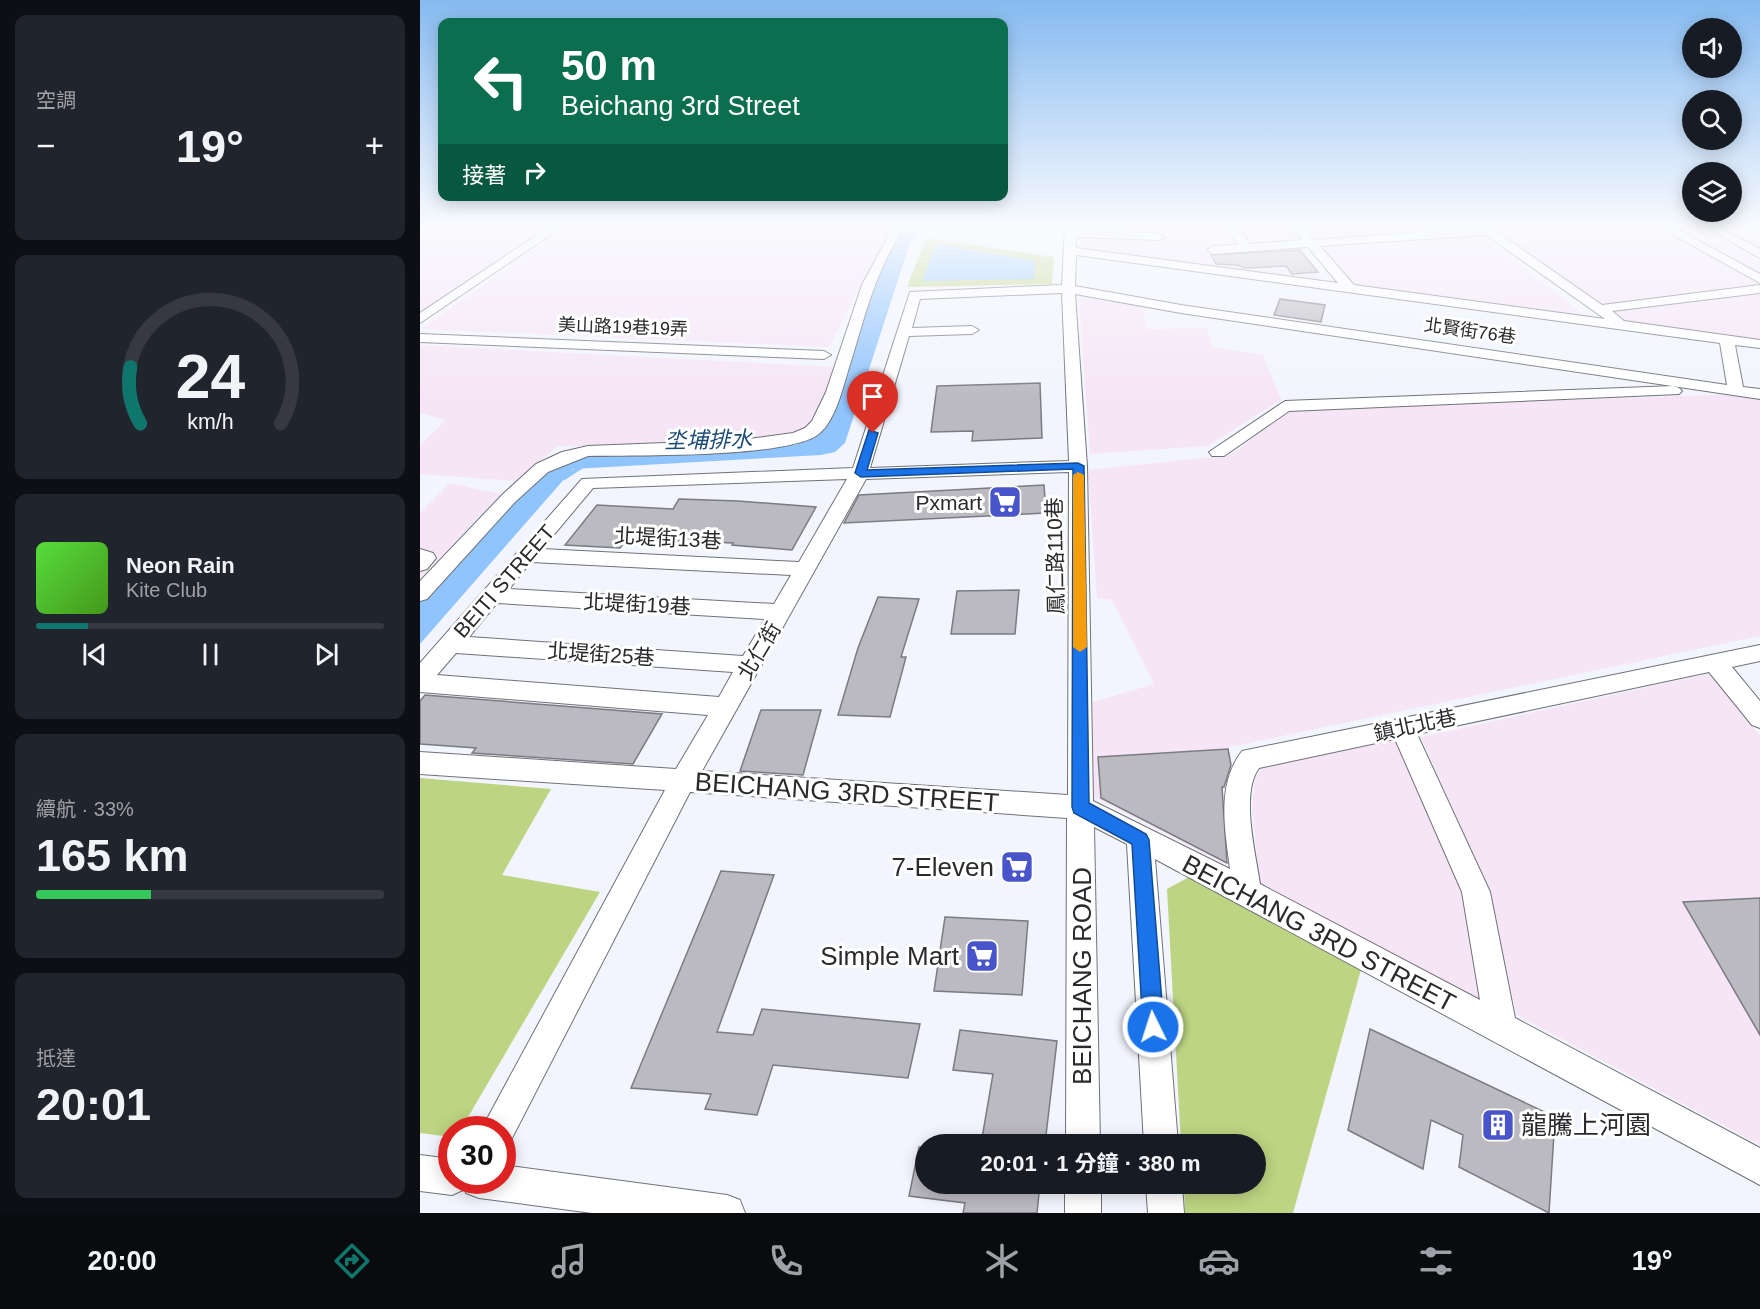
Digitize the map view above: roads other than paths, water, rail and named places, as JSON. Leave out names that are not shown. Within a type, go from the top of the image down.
[{"type":"street","points":[[420,320],[473,284]]},
{"type":"street","points":[[420,594],[509,498],[542,468],[568,456],[588,451],[800,439],[812,432],[819,424],[837,381],[869,284]]},
{"type":"street","name":"鳳仁路110巷","points":[[1068,284],[1078,466],[1080,807]]},
{"type":"street","points":[[1311,284],[1760,344]]},
{"type":"street","points":[[1345,284],[1350,289]]},
{"type":"street","points":[[1562,284],[1625,326]]},
{"type":"street","points":[[1598,309],[1760,289]]},
{"type":"street","name":"北仁街","points":[[505,1116],[683,781],[861,473],[915,294],[1068,290]]},
{"type":"street","name":"北賢街76巷","points":[[1068,290],[1181,309],[1760,393]]},
{"type":"street","points":[[904,332],[972,330]]},
{"type":"street","name":"美山路19巷19弄","points":[[420,338],[824,355]]},
{"type":"street","points":[[1218,452],[1285,406],[1731,389],[1727,340]]},
{"type":"street","points":[[861,473],[1078,466]]},
{"type":"street","name":"BEITI STREET","points":[[420,681],[588,483],[861,473]]},
{"type":"street","name":"北堤街13巷","points":[[527,555],[807,569]]},
{"type":"street","points":[[420,556],[426,558],[420,564]]},
{"type":"street","name":"北堤街19巷","points":[[492,595],[782,612]]},
{"type":"street","name":"北堤街25巷","points":[[451,644],[751,664]]},
{"type":"street","name":"鎮北北巷","points":[[1247,892],[1237,796],[1238,777],[1244,765],[1251,759],[1760,653]]},
{"type":"street","points":[[1714,662],[1760,718]]},
{"type":"street","points":[[420,681],[726,707]]},
{"type":"street","points":[[1402,727],[1476,891],[1501,1029]]},
{"type":"street","name":"BEICHANG 3RD STREET","points":[[420,763],[1080,807],[1140,840],[1247,892],[1760,1167]]},
{"type":"street","name":"BEICHANG ROAD","points":[[1080,807],[1083,1134]]},
{"type":"street","points":[[1140,840],[1160,1134]]},
{"type":"street","points":[[420,1173],[438,1175]]},
{"type":"street","points":[[516,1185],[727,1213]]},
{"type":"street","points":[[1083,1194],[1083,1213]]},
{"type":"street","points":[[1165,1194],[1166,1213]]},
{"type":"water","points":[[875,284],[897,284],[845,443],[835,452],[821,455],[573,469],[420,644],[420,601],[561,453],[796,445],[817,430],[845,353]]},
{"type":"waterway","name":"坔埔排水","points":[[564,478],[581,467]]},
{"type":"place","name":"Pxmart","points":[[1005,502]]},
{"type":"place","name":"7-Eleven","points":[[1017,867]]},
{"type":"place","name":"Simple Mart","points":[[982,956]]},
{"type":"place","name":"龍騰上河園","points":[[1498,1125]]}]
